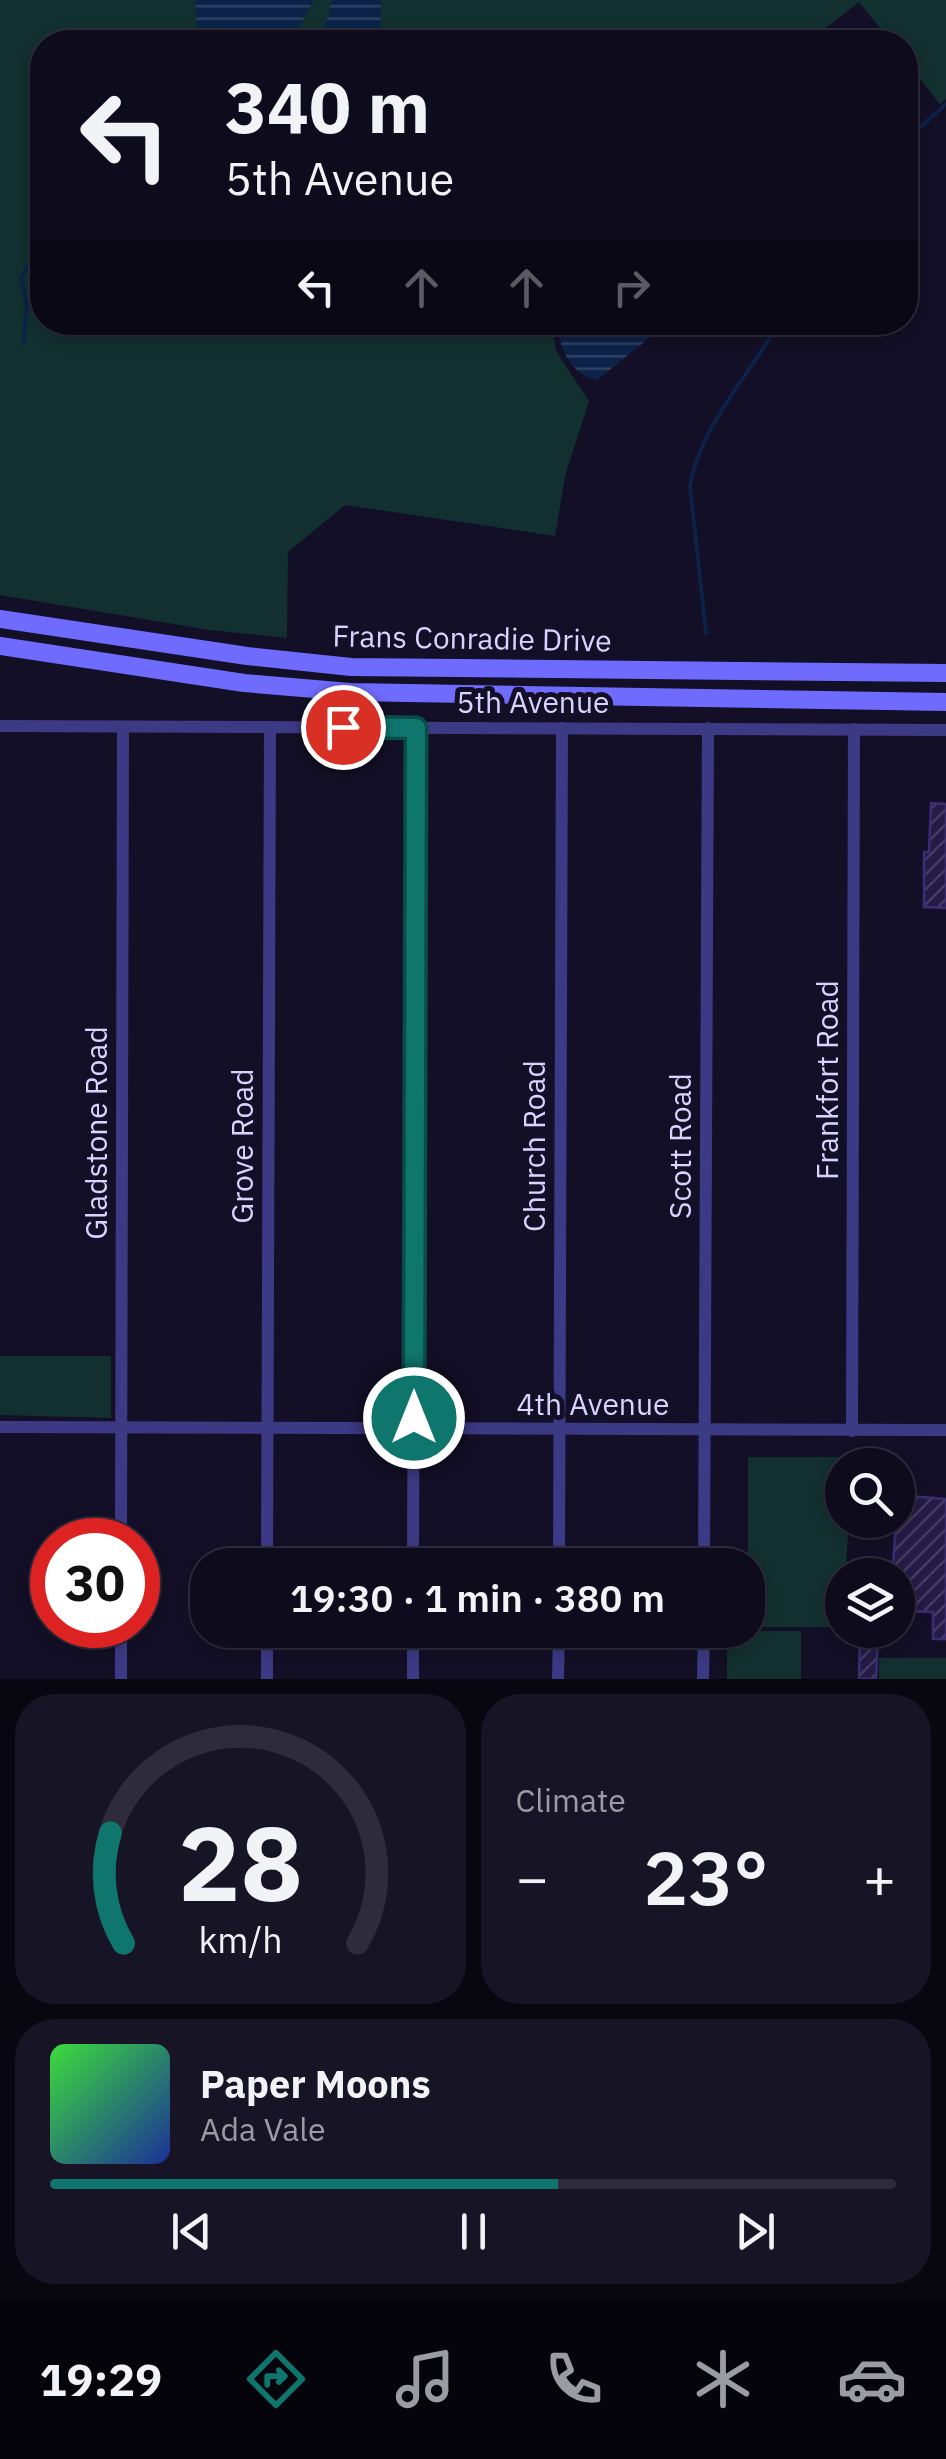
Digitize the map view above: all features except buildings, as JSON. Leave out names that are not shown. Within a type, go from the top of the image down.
[{"type":"main road","name":"Frans Conradie Drive","points":[[0,619],[247,656],[352,667],[946,672]]},
{"type":"main road","name":"Frans Conradie Drive","points":[[0,646],[244,683],[350,692],[946,702]]},
{"type":"street","name":"5th Avenue","points":[[0,726],[946,730]]},
{"type":"street","name":"Gladstone Road","points":[[121,1518],[124,726]]},
{"type":"street","name":"Grove Road","points":[[267,1548],[270,727]]},
{"type":"street","points":[[413,1548],[416,728]]},
{"type":"street","name":"Church Road","points":[[559,1548],[562,728]]},
{"type":"street","name":"Scott Road","points":[[704,1548],[708,728]]},
{"type":"street","name":"Frankfort Road","points":[[852,1431],[854,729]]},
{"type":"street","name":"4th Avenue","points":[[0,1428],[946,1430]]},
{"type":"street","points":[[121,1648],[121,1679]]},
{"type":"street","points":[[266,1648],[266,1679]]},
{"type":"street","points":[[413,1648],[413,1679]]},
{"type":"street","points":[[558,1648],[558,1679]]},
{"type":"street","points":[[703,1679],[704,1648]]},
{"type":"green space","points":[[0,0],[946,0],[946,99],[940,104],[918,76],[918,30],[881,30],[859,2],[823,30],[30,30],[30,335],[554,335],[556,351],[589,401],[565,476],[555,536],[345,505],[288,552],[287,638],[210,630],[0,595]]},
{"type":"green space","points":[[0,1356],[111,1356],[111,1418],[0,1415]]},
{"type":"green space","points":[[748,1457],[825,1457],[825,1538],[848,1538],[847,1558],[825,1558],[825,1627],[765,1627],[765,1548],[748,1548]]},
{"type":"green space","points":[[765,1631],[801,1631],[801,1679],[727,1679],[727,1648],[765,1648]]},
{"type":"green space","points":[[879,1658],[946,1658],[946,1679],[879,1679]]},
{"type":"water","points":[[195,0],[314,0],[300,30],[198,30]]},
{"type":"water","points":[[332,0],[381,0],[381,30],[324,30]]},
{"type":"water","points":[[559,335],[653,335],[597,380],[573,366]]},
{"type":"waterway","points":[[918,129],[946,104]]},
{"type":"waterway","points":[[23,344],[27,307],[21,278],[30,263]]},
{"type":"waterway","points":[[706,633],[690,486],[715,422],[771,335]]},
{"type":"route","points":[[343,727],[416,728],[414,1418]]}]
